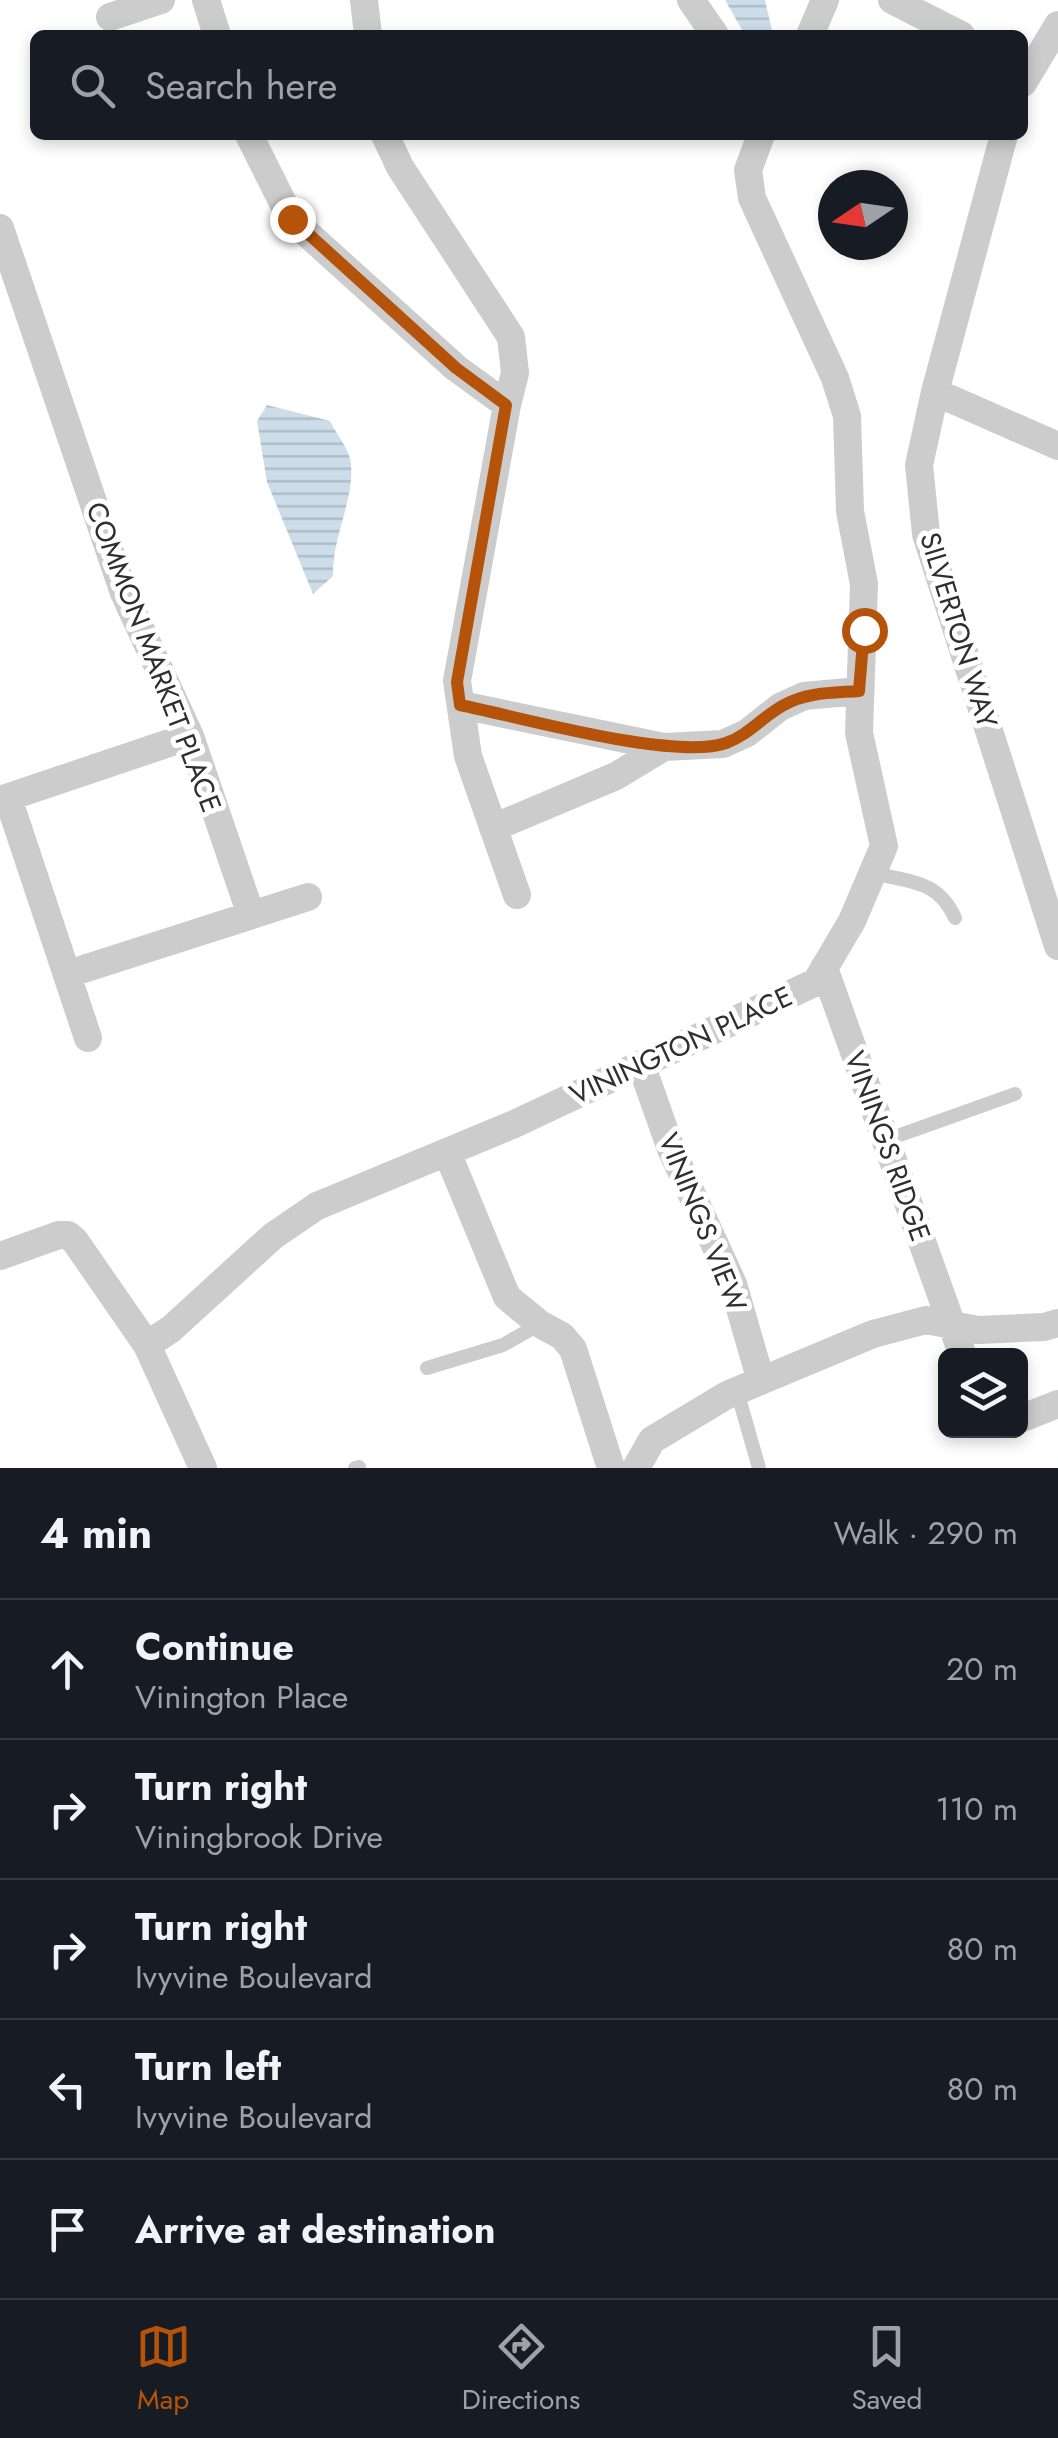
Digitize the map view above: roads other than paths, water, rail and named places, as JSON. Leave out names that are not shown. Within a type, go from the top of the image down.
[{"type":"street","points":[[110,17],[162,0]]},
{"type":"street","points":[[206,0],[215,30]]},
{"type":"street","points":[[364,0],[367,30]]},
{"type":"street","points":[[691,0],[712,30]]},
{"type":"street","points":[[812,30],[825,0]]},
{"type":"street","points":[[892,0],[951,30]]},
{"type":"street","points":[[1028,69],[1058,25]]},
{"type":"street","points":[[252,140],[292,219],[456,368],[506,405]]},
{"type":"street","points":[[387,140],[400,167],[511,337],[515,373],[457,682],[468,756],[518,895]]},
{"type":"street","name":"VININGTON PLACE","points":[[146,1345],[170,1329],[272,1236],[317,1206],[447,1152],[816,982],[852,921],[884,846],[859,733],[864,584],[850,511],[847,416],[834,378],[752,198],[748,170],[759,140]]},
{"type":"street","name":"SILVERTON WAY","points":[[1003,140],[934,392],[919,465],[926,534],[1056,936]]},
{"type":"street","name":"COMMON MARKET PLACE","points":[[0,228],[124,594],[190,736],[250,915]]},
{"type":"street","points":[[934,392],[1058,446]]},
{"type":"street","points":[[460,705],[664,747],[723,744],[804,696],[859,691]]},
{"type":"street","points":[[88,1038],[4,799],[190,736]]},
{"type":"street","points":[[493,828],[616,776],[664,747]]},
{"type":"street","points":[[68,974],[308,897]]},
{"type":"street","name":"VININGS RIDGE","points":[[824,968],[961,1348]]},
{"type":"street","name":"VININGS VIEW","points":[[641,1064],[671,1149],[733,1284],[749,1386]]},
{"type":"street","points":[[447,1152],[507,1297],[573,1348],[611,1468]]},
{"type":"street","points":[[0,1256],[59,1235],[76,1241],[146,1345],[203,1468]]},
{"type":"street","points":[[636,1468],[652,1440],[749,1386],[873,1334],[926,1320],[978,1330],[1058,1323]]},
{"type":"street","points":[[1028,1415],[1058,1404]]},
{"type":"lane","points":[[872,873],[931,888],[945,897],[955,918]]},
{"type":"lane","points":[[886,1140],[1015,1094]]},
{"type":"lane","points":[[427,1368],[502,1345],[540,1324]]},
{"type":"lane","points":[[749,1386],[759,1468]]},
{"type":"water","points":[[725,0],[765,0],[772,30],[742,30]]},
{"type":"water","points":[[267,405],[330,421],[350,460],[351,479],[333,576],[313,594],[267,482],[257,421]]}]
